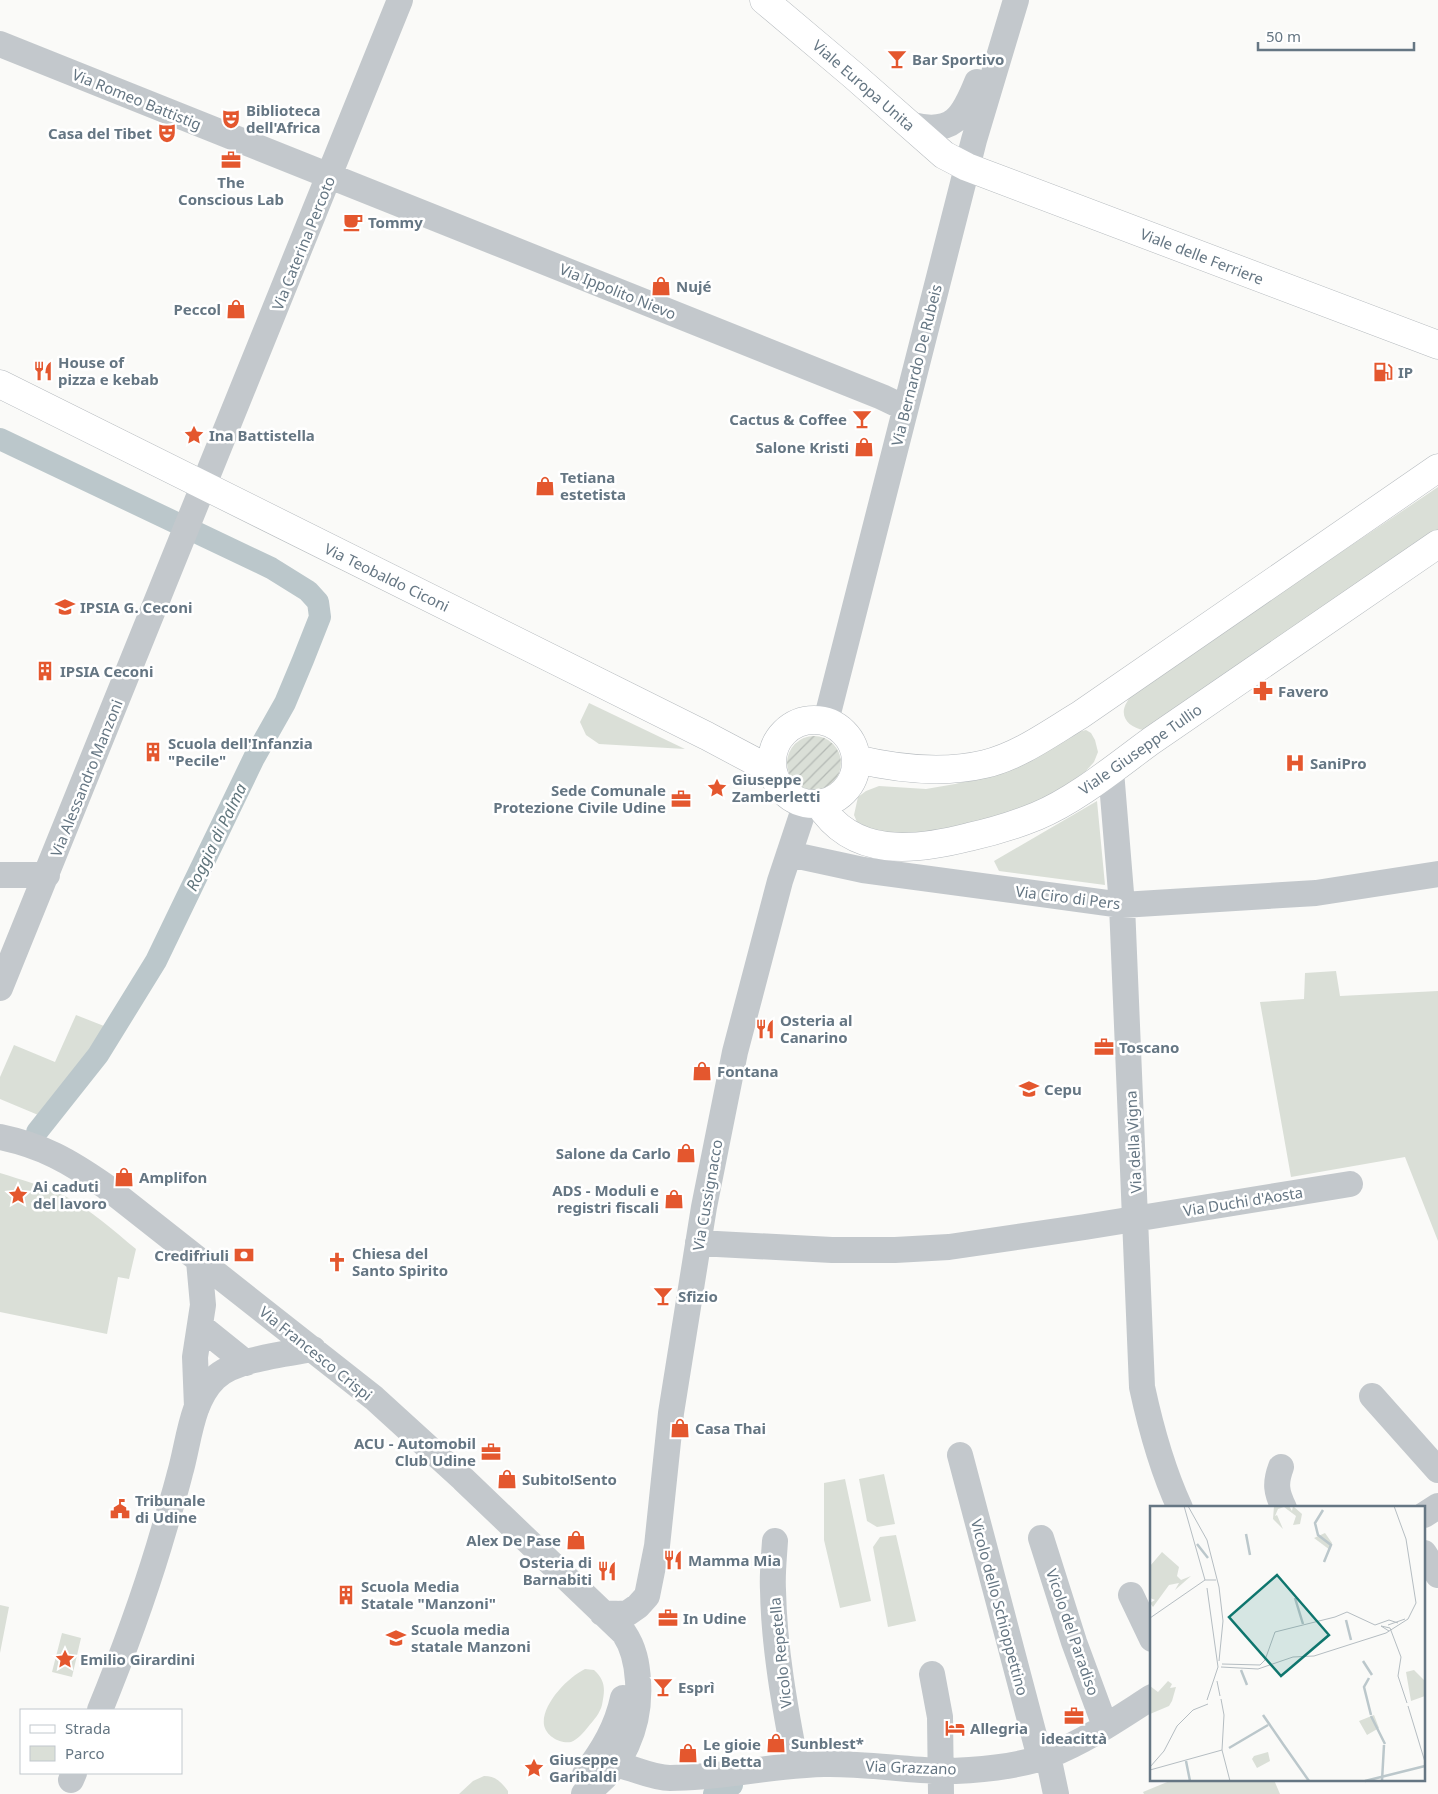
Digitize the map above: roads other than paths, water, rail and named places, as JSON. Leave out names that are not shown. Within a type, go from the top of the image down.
[{"type":"main road","name":"Viale Europa Unita","points":[[764,0],[912,125],[944,155],[967,167]]},
{"type":"main road","name":"Viale delle Ferriere","points":[[967,167],[1438,345]]},
{"type":"main road","name":"Via Teobaldo Ciconi","points":[[0,384],[714,739],[773,771]]},
{"type":"main road","points":[[856,759],[883,766],[949,769],[986,764],[1013,754],[1080,715],[1438,468]]},
{"type":"main road","name":"Viale Giuseppe Tullio","points":[[812,803],[838,827],[850,834],[893,848],[913,848],[959,840],[991,832],[1038,815],[1066,800],[1111,771],[1151,741],[1438,544]]},
{"type":"main road","points":[[810,720],[826,721],[834,724],[847,735],[855,750],[856,759],[855,773],[846,790],[832,800],[812,803],[796,800],[786,793],[777,782],[772,760],[777,742],[788,729],[810,720]]},
{"type":"street","name":"Via Caterina Percoto","points":[[204,485],[400,0]]},
{"type":"street","name":"Via Bernardo De Rubeis","points":[[912,125],[927,129],[939,129],[950,124],[963,113],[1001,22],[1014,5]]},
{"type":"street","name":"Via Bernardo De Rubeis","points":[[826,721],[967,167],[1014,5]]},
{"type":"street","name":"Via Romeo Battistig","points":[[0,44],[330,176]]},
{"type":"street","name":"Via Ippolito Nievo","points":[[330,176],[873,393],[905,408]]},
{"type":"street","name":"Via Alessandro Manzoni","points":[[0,988],[204,485]]},
{"type":"street","name":"Via della Vigna","points":[[1111,771],[1122,905],[1142,1387],[1151,1429],[1179,1506]]},
{"type":"street","name":"Via Cussignacco","points":[[637,1668],[647,1596],[657,1546],[671,1413],[698,1243],[735,1052],[780,881],[789,854],[812,803]]},
{"type":"street","name":"Via Ciro di Pers","points":[[789,854],[863,870],[1122,905],[1316,893],[1438,874]]},
{"type":"street","points":[[0,875],[47,875]]},
{"type":"street","name":"Via Francesco Crispi","points":[[0,1137],[43,1149],[79,1168],[105,1186],[313,1349],[374,1398],[463,1479],[602,1613]]},
{"type":"street","name":"Via Duchi d'Aosta","points":[[698,1243],[832,1250],[895,1250],[949,1247],[1350,1184]]},
{"type":"street","points":[[197,1407],[195,1357],[203,1305],[199,1261]]},
{"type":"street","points":[[200,1326],[238,1365]]},
{"type":"street","points":[[195,1357],[218,1366],[238,1365],[313,1349]]},
{"type":"street","points":[[100,1709],[150,1573],[181,1472],[197,1407],[207,1388],[215,1378],[238,1365]]},
{"type":"street","points":[[1372,1396],[1438,1470]]},
{"type":"street","name":"Vicolo dello Schioppettino","points":[[960,1455],[1056,1794]]},
{"type":"street","points":[[1281,1467],[1276,1481],[1283,1506]]},
{"type":"street","points":[[1426,1514],[1438,1506]]},
{"type":"street","name":"Vicolo del Paradiso","points":[[1041,1538],[1074,1642],[1105,1726]]},
{"type":"street","name":"Vicolo Repetella","points":[[775,1541],[773,1590],[776,1632],[787,1718],[796,1764]]},
{"type":"street","points":[[1426,1556],[1438,1575]]},
{"type":"street","points":[[1132,1595],[1150,1635]]},
{"type":"street","points":[[602,1613],[628,1613],[647,1596]]},
{"type":"street","points":[[568,1794],[603,1765],[623,1754],[631,1734],[637,1710],[637,1668],[634,1651],[627,1637],[602,1613]]},
{"type":"street","points":[[584,1794],[598,1783],[603,1765],[604,1748],[616,1724],[624,1693],[623,1654],[613,1629],[602,1613]]},
{"type":"street","points":[[932,1674],[940,1717],[941,1782]]},
{"type":"street","name":"Via Grazzano","points":[[603,1765],[665,1782],[796,1764],[832,1764],[941,1782],[989,1768],[1044,1757],[1067,1748],[1150,1698]]},
{"type":"street","points":[[631,1734],[638,1758],[645,1768],[665,1782]]},
{"type":"waterway","name":"Roggia di Palma","points":[[0,439],[271,568],[308,591],[318,602],[320,617],[285,703],[254,758],[156,961],[98,1055],[37,1132]]},
{"type":"waterway","points":[[714,1794],[732,1785]]},
{"type":"place","name":"Bar Sportivo","points":[[897,59]]},
{"type":"place","name":"Biblioteca dell'Africa","points":[[231,119]]},
{"type":"place","name":"Casa del Tibet","points":[[167,133]]},
{"type":"place","name":"The Conscious Lab","points":[[231,160]]},
{"type":"place","name":"Tommy","points":[[353,222]]},
{"type":"place","name":"Nujé","points":[[661,286]]},
{"type":"place","name":"Peccol","points":[[236,309]]},
{"type":"place","name":"House of pizza e kebab","points":[[43,371]]},
{"type":"place","name":"IP","points":[[1383,372]]},
{"type":"place","name":"Cactus & Coffee","points":[[862,419]]},
{"type":"place","name":"Ina Battistella","points":[[194,435]]},
{"type":"place","name":"Salone Kristi","points":[[864,447]]},
{"type":"place","name":"Tetiana estetista","points":[[545,486]]},
{"type":"place","name":"IPSIA G. Ceconi","points":[[65,607]]},
{"type":"place","name":"IPSIA Ceconi","points":[[45,671]]},
{"type":"place","name":"Favero","points":[[1263,691]]},
{"type":"place","name":"Scuola dell'Infanzia \"Pecile\"","points":[[153,752]]},
{"type":"place","name":"SaniPro","points":[[1295,763]]},
{"type":"place","name":"Giuseppe Zamberletti","points":[[717,788]]},
{"type":"place","name":"Sede Comunale Protezione Civile Udine","points":[[681,799]]},
{"type":"place","name":"Osteria al Canarino","points":[[765,1029]]},
{"type":"place","name":"Toscano","points":[[1104,1047]]},
{"type":"place","name":"Fontana","points":[[702,1071]]},
{"type":"place","name":"Cepu","points":[[1029,1089]]},
{"type":"place","name":"Salone da Carlo","points":[[686,1153]]},
{"type":"place","name":"Amplifon","points":[[124,1177]]},
{"type":"place","name":"Ai caduti del lavoro","points":[[18,1195]]},
{"type":"place","name":"ADS - Moduli e registri fiscali","points":[[674,1199]]},
{"type":"place","name":"Credifriuli","points":[[244,1255]]},
{"type":"place","name":"Chiesa del Santo Spirito","points":[[337,1262]]},
{"type":"place","name":"Sfizio","points":[[663,1296]]},
{"type":"place","name":"Casa Thai","points":[[680,1428]]},
{"type":"place","name":"ACU - Automobil Club Udine","points":[[491,1452]]},
{"type":"place","name":"Subito!Sento","points":[[507,1479]]},
{"type":"place","name":"Tribunale di Udine","points":[[120,1509]]},
{"type":"place","name":"Alex De Pase","points":[[576,1540]]},
{"type":"place","name":"Mamma Mia","points":[[673,1560]]},
{"type":"place","name":"Osteria di Barnabiti","points":[[607,1571]]},
{"type":"place","name":"Scuola Media Statale \"Manzoni\"","points":[[346,1595]]},
{"type":"place","name":"In Udine","points":[[668,1618]]},
{"type":"place","name":"Scuola media statale Manzoni","points":[[396,1638]]},
{"type":"place","name":"Emilio Girardini","points":[[65,1659]]},
{"type":"place","name":"Esprì","points":[[663,1687]]},
{"type":"place","name":"ideacittà","points":[[1074,1716]]},
{"type":"place","name":"Allegria","points":[[955,1728]]},
{"type":"place","name":"Sunblest*","points":[[776,1743]]},
{"type":"place","name":"Le gioie di Betta","points":[[688,1753]]},
{"type":"place","name":"Giuseppe Garibaldi","points":[[534,1768]]}]
